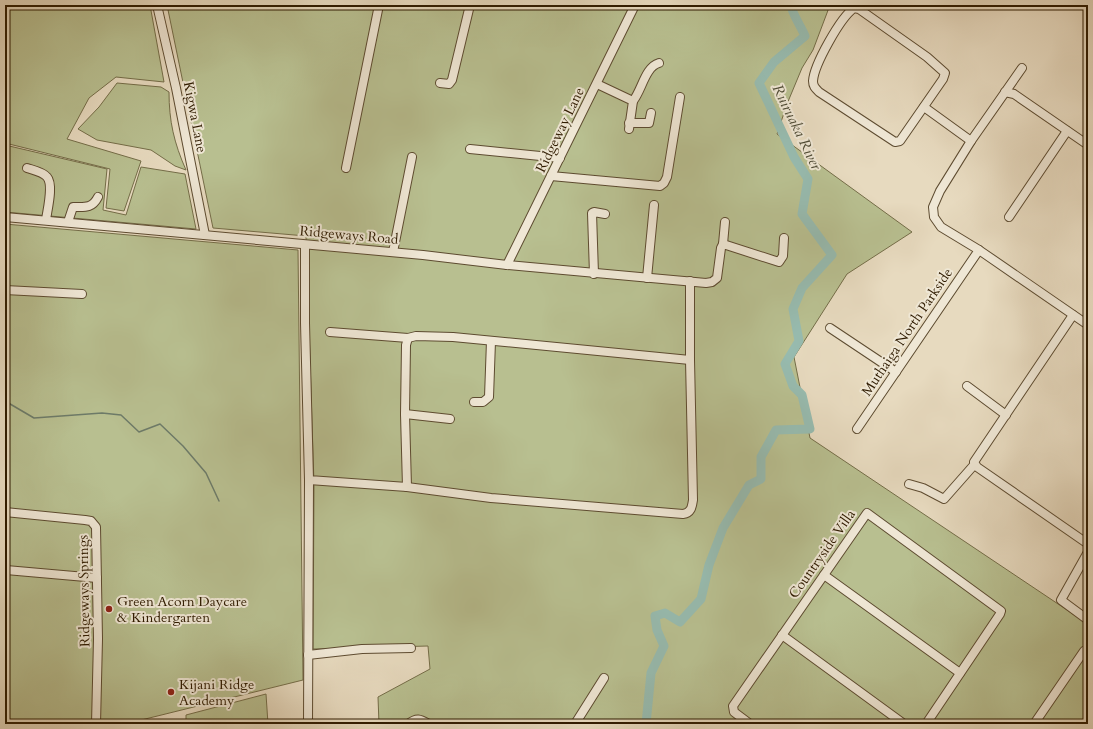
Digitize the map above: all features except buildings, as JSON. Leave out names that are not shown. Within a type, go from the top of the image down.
[{"type":"street","name":"Kigwa Lane","points":[[157,5],[176,88],[205,235]]},
{"type":"street","points":[[346,168],[379,5]]},
{"type":"street","points":[[440,84],[449,84],[452,80],[470,5]]},
{"type":"street","name":"Ridgeway Lane","points":[[507,265],[597,84],[633,5]]},
{"type":"street","points":[[854,8],[859,10],[942,68],[945,73],[943,79],[924,107],[904,137],[895,142],[819,92],[814,86],[813,79],[820,60],[835,30],[848,12],[854,8]]},
{"type":"street","points":[[651,113],[649,123],[629,126],[633,101],[639,93],[649,69],[658,63]]},
{"type":"street","points":[[1022,68],[971,141],[934,201],[933,213],[936,221],[941,227],[979,250],[1088,325]]},
{"type":"street","points":[[597,84],[633,101]]},
{"type":"street","points":[[1005,92],[1014,94],[1088,145]]},
{"type":"street","points":[[551,176],[660,186],[664,183],[667,177],[680,97]]},
{"type":"street","points":[[924,107],[971,141]]},
{"type":"street","points":[[1009,217],[1067,130]]},
{"type":"street","points":[[470,150],[560,158]]},
{"type":"street","points":[[393,252],[412,157]]},
{"type":"street","points":[[27,168],[41,174],[49,181],[50,192],[46,220]]},
{"type":"street","points":[[68,222],[72,207],[88,207],[92,205],[98,197]]},
{"type":"street","points":[[647,278],[654,205]]},
{"type":"street","points":[[594,274],[592,213],[605,214]]},
{"type":"street","name":"Ridgeways Road","points":[[5,217],[393,252],[594,274],[706,283],[712,282],[717,278],[721,248],[724,244]]},
{"type":"street","points":[[725,222],[724,244],[779,262],[783,256],[784,238]]},
{"type":"street","points":[[305,245],[305,323],[309,480],[308,724]]},
{"type":"street","name":"Muthaiga North Parkside","points":[[857,429],[979,250]]},
{"type":"street","points":[[309,480],[407,487],[491,498],[686,514],[691,510],[693,500],[690,281]]},
{"type":"street","points":[[5,290],[82,294]]},
{"type":"street","points":[[909,484],[923,488],[944,498],[974,463],[1073,315]]},
{"type":"street","points":[[830,328],[896,372]]},
{"type":"street","points":[[330,332],[408,338],[416,336],[491,341],[690,360]]},
{"type":"street","points":[[407,487],[405,414],[406,346],[408,338]]},
{"type":"street","points":[[474,402],[483,402],[489,397],[491,341]]},
{"type":"street","points":[[967,386],[1006,415]]},
{"type":"street","points":[[405,414],[450,419]]},
{"type":"street","points":[[974,463],[1088,544]]},
{"type":"street","name":"Ridgeways Springs","points":[[5,512],[91,521],[97,531],[96,724]]},
{"type":"street","name":"Countryside Villa","points":[[750,724],[734,712],[733,706],[867,513],[1001,611],[960,673]]},
{"type":"street","points":[[1088,552],[1061,597],[1063,603],[1088,620]]},
{"type":"street","points":[[6,570],[97,578]]},
{"type":"street","points":[[824,575],[960,673],[926,724]]},
{"type":"street","points":[[782,635],[904,724]]},
{"type":"street","points":[[308,654],[362,649],[412,648]]},
{"type":"street","points":[[1034,724],[1084,651]]},
{"type":"street","points":[[575,724],[604,678]]},
{"type":"street","points":[[408,724],[414,719],[419,718],[429,724]]},
{"type":"green space","points":[[5,5],[150,5],[164,82],[116,77],[89,98],[67,139],[141,161],[124,211],[106,208],[110,169],[5,143]]},
{"type":"green space","points":[[167,5],[830,5],[813,50],[802,68],[787,104],[777,134],[912,232],[847,274],[794,357],[810,438],[1088,624],[1088,724],[379,724],[378,697],[430,669],[428,646],[313,649],[314,484],[306,236],[213,228]]},
{"type":"green space","points":[[117,83],[161,87],[169,92],[173,132],[186,170],[175,166],[151,150],[97,140],[78,129],[99,107]]},
{"type":"green space","points":[[5,145],[107,169],[103,210],[126,215],[141,167],[185,174],[196,229],[5,212]]},
{"type":"green space","points":[[5,224],[298,250],[303,680],[125,724],[5,724]]},
{"type":"green space","points":[[266,694],[268,724],[186,724],[186,715]]},
{"type":"waterway","name":"Ruiruaka River","points":[[646,724],[651,673],[664,646],[657,630],[655,616],[665,613],[680,622],[701,599],[709,565],[723,528],[749,485],[761,479],[761,457],[776,430],[810,429],[802,395],[793,386],[785,364],[799,341],[793,309],[802,288],[832,255],[802,214],[808,179],[794,157],[759,83],[774,62],[805,36],[791,8],[791,5]]},
{"type":"waterway","points":[[5,401],[34,418],[102,413],[121,415],[139,432],[160,424],[183,446],[206,473],[219,501]]},
{"type":"place","name":"Green Acorn Daycare & Kindergarten","points":[[109,609]]},
{"type":"place","name":"Kijani Ridge Academy","points":[[171,692]]}]
